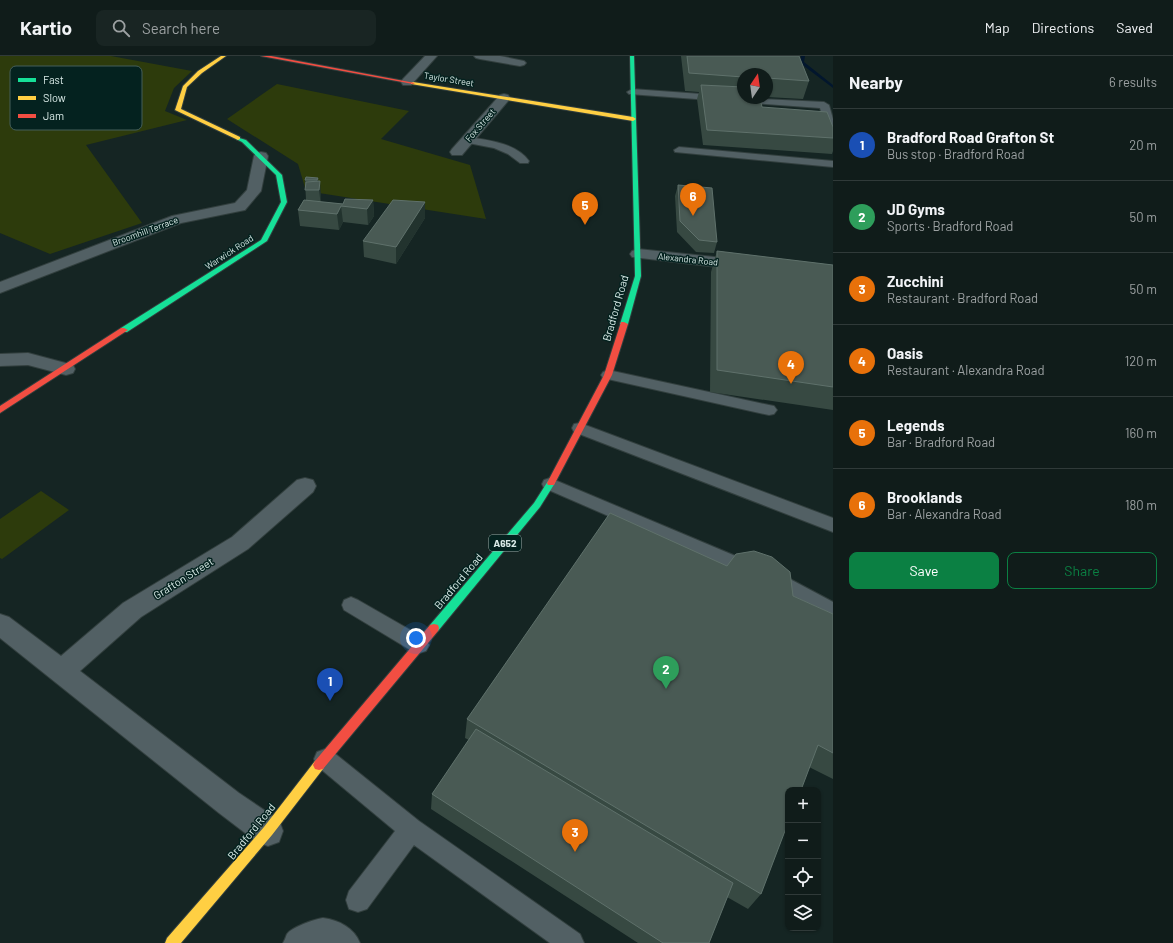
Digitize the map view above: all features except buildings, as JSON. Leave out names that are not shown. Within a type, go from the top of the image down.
[{"type":"street","name":"Warwick Road","points":[[0,410],[264,241],[284,202],[279,175],[262,156],[244,141],[178,110],[185,87],[200,72],[224,56]]},
{"type":"street","name":"Taylor Street","points":[[263,56],[407,82],[633,119]]},
{"type":"street","points":[[407,82],[431,56]]},
{"type":"street","points":[[480,56],[520,63]]},
{"type":"street","name":"Bradford Road","points":[[172,943],[268,831],[419,645],[537,505],[550,484],[608,375],[638,276],[632,56]]},
{"type":"street","name":"Fox Street","points":[[457,152],[504,98]]},
{"type":"street","name":"Broomhill Terrace","points":[[0,288],[177,219],[240,206],[254,191],[262,156]]},
{"type":"street","name":"Alexandra Road","points":[[638,254],[756,267]]},
{"type":"street","points":[[0,360],[28,358],[66,369]]},
{"type":"street","name":"Grafton Street","points":[[61,672],[132,610],[240,543],[305,486]]},
{"type":"street","points":[[0,624],[229,803],[268,831]]},
{"type":"lane","points":[[632,92],[824,105],[833,136]]},
{"type":"lane","points":[[467,140],[507,149],[517,154],[524,161]]},
{"type":"lane","points":[[679,150],[833,164]]},
{"type":"lane","points":[[608,375],[769,410]]},
{"type":"lane","points":[[580,428],[833,525]]},
{"type":"lane","points":[[550,484],[781,583],[833,611]]},
{"type":"lane","points":[[351,605],[419,645]]},
{"type":"lane","points":[[325,759],[411,829],[571,943]]},
{"type":"lane","points":[[358,900],[411,829]]},
{"type":"lane","points":[[296,943],[298,940],[317,930],[330,931],[347,943]]},
{"type":"green space","points":[[0,56],[111,56],[192,71],[174,88],[165,111],[187,120],[86,145],[142,223],[50,254],[0,233]]},
{"type":"green space","points":[[277,84],[409,111],[381,139],[470,165],[486,219],[306,191],[298,164],[227,119]]},
{"type":"green space","points":[[41,491],[69,510],[2,559],[0,558],[0,519]]},
{"type":"waterway","points":[[803,56],[802,62],[833,87]]},
{"type":"traffic: fast","points":[[624,324],[638,276],[632,56]]},
{"type":"traffic: fast","points":[[124,330],[264,241],[284,202],[279,175],[244,141],[238,138]]},
{"type":"traffic: fast","points":[[434,628],[537,505],[551,483]]},
{"type":"traffic: slow","points":[[224,56],[200,72],[185,87],[178,110],[238,138]]},
{"type":"traffic: slow","points":[[413,83],[633,119]]},
{"type":"traffic: slow","points":[[172,943],[268,831],[319,765]]},
{"type":"traffic: jam","points":[[263,56],[413,83]]},
{"type":"traffic: jam","points":[[551,483],[608,375],[624,324]]},
{"type":"traffic: jam","points":[[0,410],[124,330]]},
{"type":"traffic: jam","points":[[319,765],[434,628]]},
{"type":"place","name":"Brooklands","points":[[693,216]]},
{"type":"place","name":"Legends","points":[[585,225]]},
{"type":"place","name":"Oasis","points":[[791,384]]},
{"type":"place","name":"JD Gyms","points":[[666,689]]},
{"type":"place","name":"Bradford Road Grafton St","points":[[330,701]]},
{"type":"place","name":"Zucchini","points":[[575,852]]}]
